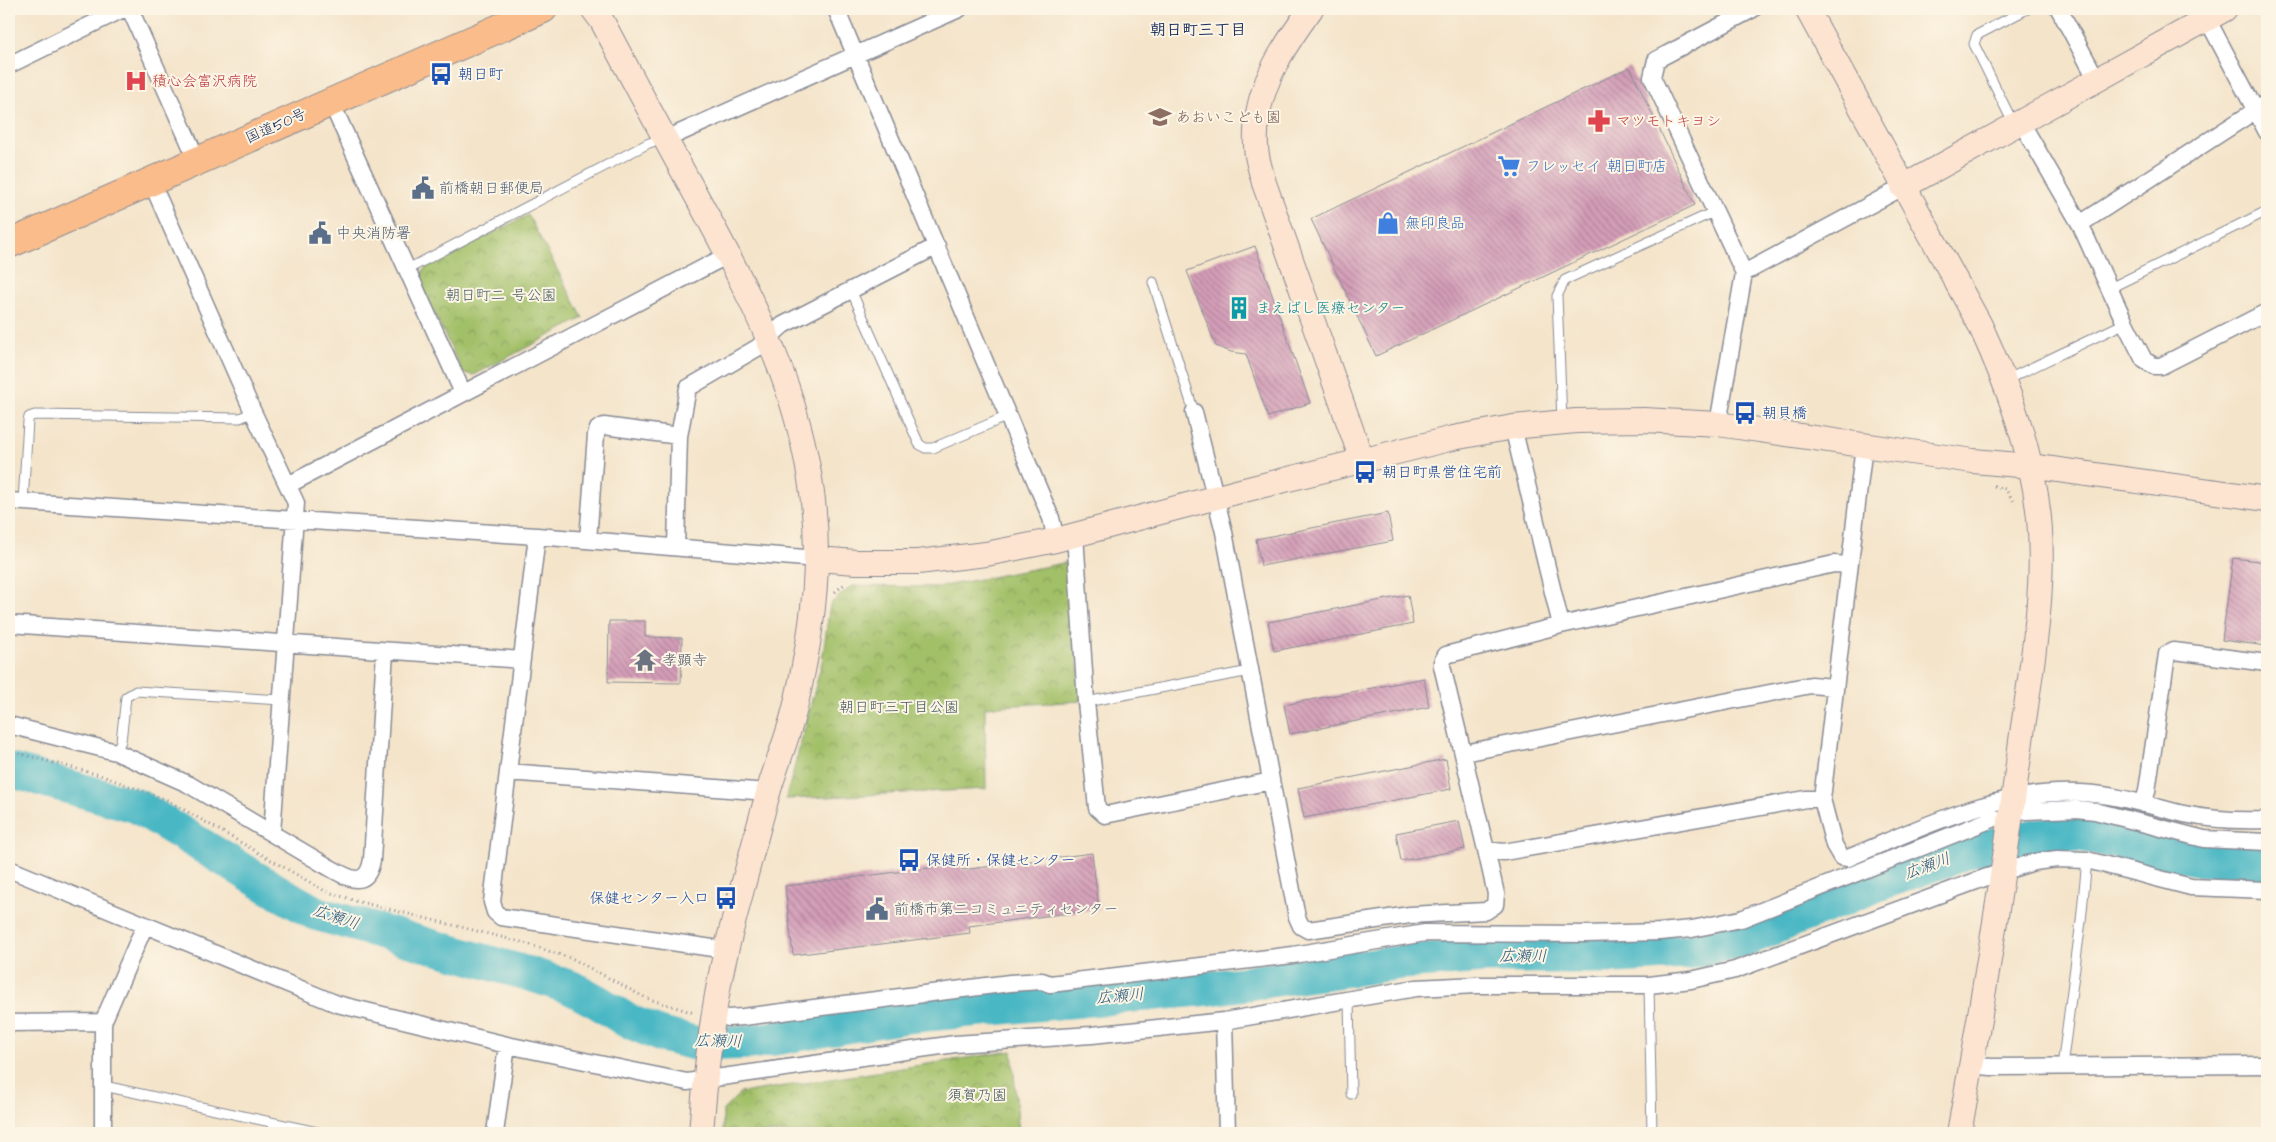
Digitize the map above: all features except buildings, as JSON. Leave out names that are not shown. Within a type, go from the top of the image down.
[{"type":"highway","name":"国道50号","points":[[9,244],[543,9]]},
{"type":"street","points":[[9,65],[123,9]]},
{"type":"street","points":[[130,9],[197,160]]},
{"type":"street","points":[[593,9],[602,21],[728,255],[769,339],[792,398],[806,454],[814,517],[816,559],[808,640],[800,684],[794,711],[768,792],[726,950],[719,1022],[706,1070],[701,1133]]},
{"type":"street","points":[[836,9],[1051,518],[1065,538],[1086,702],[1096,808],[1105,815],[1271,781]]},
{"type":"street","points":[[666,139],[959,9]]},
{"type":"street","points":[[1311,9],[1269,72],[1259,105],[1256,146],[1264,183],[1362,460]]},
{"type":"street","points":[[1718,424],[1744,273],[1652,76],[1656,60],[1753,9]]},
{"type":"street","points":[[1807,9],[1980,325],[2022,431],[2039,521],[2040,562],[2036,634],[2005,865],[1958,1133]]},
{"type":"street","points":[[2059,9],[2097,80]]},
{"type":"street","points":[[1744,273],[2097,80],[2211,12],[2261,106],[2267,132]]},
{"type":"street","points":[[331,102],[463,393]]},
{"type":"street","points":[[2080,224],[2261,106]]},
{"type":"street","points":[[2018,123],[2080,224],[2144,360],[2158,366],[2267,312]]},
{"type":"street","points":[[151,181],[252,412],[296,503],[272,833]]},
{"type":"street","points":[[676,547],[679,436],[688,388],[757,348],[783,325],[936,246]]},
{"type":"street","points":[[288,485],[728,255]]},
{"type":"street","points":[[1194,412],[1224,532],[1297,917],[1301,926],[1308,930],[1410,915],[1478,912],[1492,908],[1495,905],[1496,894],[1442,666],[1443,658],[1450,652],[1561,625],[1834,564],[1849,565]]},
{"type":"street","points":[[16,502],[537,536],[856,562],[918,562],[986,554],[1065,538],[1453,438],[1513,427],[1562,422],[1644,420],[1718,424],[1973,461],[2030,466],[2267,500]]},
{"type":"street","points":[[588,540],[598,429],[604,426],[679,436]]},
{"type":"street","points":[[1513,427],[1561,625]]},
{"type":"street","points":[[1864,445],[1822,799],[1837,853],[1841,857],[1848,858],[1975,806],[2012,812],[2076,809],[2095,811],[2204,839],[2267,842]]},
{"type":"street","points":[[537,536],[492,902],[495,912],[501,916],[726,950]]},
{"type":"street","points":[[9,624],[286,643],[385,652],[522,660]]},
{"type":"street","points":[[2144,804],[2167,654],[2174,651],[2267,663]]},
{"type":"street","points":[[9,725],[116,752],[188,784],[348,877],[357,880],[369,875],[372,860],[385,652]]},
{"type":"street","points":[[1464,753],[1811,684],[1834,688]]},
{"type":"street","points":[[508,772],[768,792]]},
{"type":"street","points":[[719,1022],[1010,983],[1042,982],[1050,984],[1134,975],[1315,952],[1425,933],[1586,934],[1659,932],[1692,928],[1741,919],[2012,812],[2080,793],[2232,821],[2267,820]]},
{"type":"street","points":[[1486,850],[1504,852],[1796,800],[1822,799]]},
{"type":"street","points":[[9,870],[336,1004],[507,1045],[687,1082],[706,1070],[956,1044],[1092,1035],[1224,1021],[1395,991],[1437,986],[1649,985],[1691,980],[1735,970],[2005,865],[2058,859],[2087,860],[2191,887],[2267,890]]},
{"type":"street","points":[[103,1133],[103,1022],[146,925]]},
{"type":"street","points":[[1224,1021],[1227,1133]]},
{"type":"street","points":[[9,1023],[103,1022]]},
{"type":"street","points":[[495,1133],[507,1045]]},
{"type":"street","points":[[1971,1065],[1991,1067],[2267,1065]]},
{"type":"lane","points":[[2018,123],[1974,44],[1977,35],[2027,9]]},
{"type":"lane","points":[[406,270],[649,142],[666,139]]},
{"type":"lane","points":[[1562,422],[1557,296],[1560,286],[1565,280],[1716,211]]},
{"type":"lane","points":[[2110,288],[2267,211]]},
{"type":"lane","points":[[1153,282],[1194,412]]},
{"type":"lane","points":[[851,290],[919,444],[925,448],[933,448],[1008,416]]},
{"type":"lane","points":[[2003,381],[2125,323]]},
{"type":"lane","points":[[16,502],[29,417],[35,415],[240,418],[252,412]]},
{"type":"lane","points":[[1086,702],[1250,671]]},
{"type":"lane","points":[[116,752],[121,741],[126,697],[136,690],[281,700]]},
{"type":"lane","points":[[2062,1067],[2087,860]]},
{"type":"lane","points":[[1649,985],[1652,1133]]},
{"type":"lane","points":[[1348,1000],[1350,1094]]},
{"type":"lane","points":[[104,1086],[322,1133]]},
{"type":"path","points":[[1990,485],[2005,489],[2015,504]]},
{"type":"green space","name":"朝日町二 号公園","points":[[528,215],[583,318],[474,375],[463,373],[418,280],[425,268]]},
{"type":"green space","name":"朝日町三丁目公園","points":[[1069,562],[1081,701],[985,707],[986,789],[786,799],[822,662],[830,604],[852,586],[939,587]]},
{"type":"green space","name":"須賀乃園","points":[[1012,1051],[1019,1133],[723,1133],[723,1110],[740,1093]]},
{"type":"waterway","name":"広瀬川","points":[[9,770],[137,806],[315,913],[572,988],[626,1020],[661,1035],[699,1044],[751,1042],[906,1016],[1211,988],[1403,962],[1486,956],[1618,956],[1686,952],[1744,940],[1878,884],[1978,848],[2041,835],[2080,834],[2201,859],[2267,863]]},
{"type":"place","name":"朝日町","points":[[441,74]]},
{"type":"place","name":"積心会富沢病院","points":[[136,81]]},
{"type":"place","name":"あおいこども園","points":[[1160,117]]},
{"type":"place","name":"マツモトキヨシ","points":[[1599,121]]},
{"type":"place","name":"フレッセイ 朝日町店","points":[[1509,166]]},
{"type":"place","name":"前橋朝日郵便局","points":[[423,188]]},
{"type":"place","name":"無印良品","points":[[1388,223]]},
{"type":"place","name":"中央消防署","points":[[320,233]]},
{"type":"place","name":"まえばし医療センター","points":[[1239,308]]},
{"type":"place","name":"朝貝橋","points":[[1745,413]]},
{"type":"place","name":"朝日町県営住宅前","points":[[1365,472]]},
{"type":"place","name":"孝顕寺","points":[[645,660]]},
{"type":"place","name":"保健所・保健センター","points":[[909,860]]},
{"type":"place","name":"保健センター入口","points":[[726,898]]},
{"type":"place","name":"前橋市第二コミュニティセンター","points":[[877,909]]},
{"type":"district","name":"朝日町三丁目","points":[[1198,30]]}]
